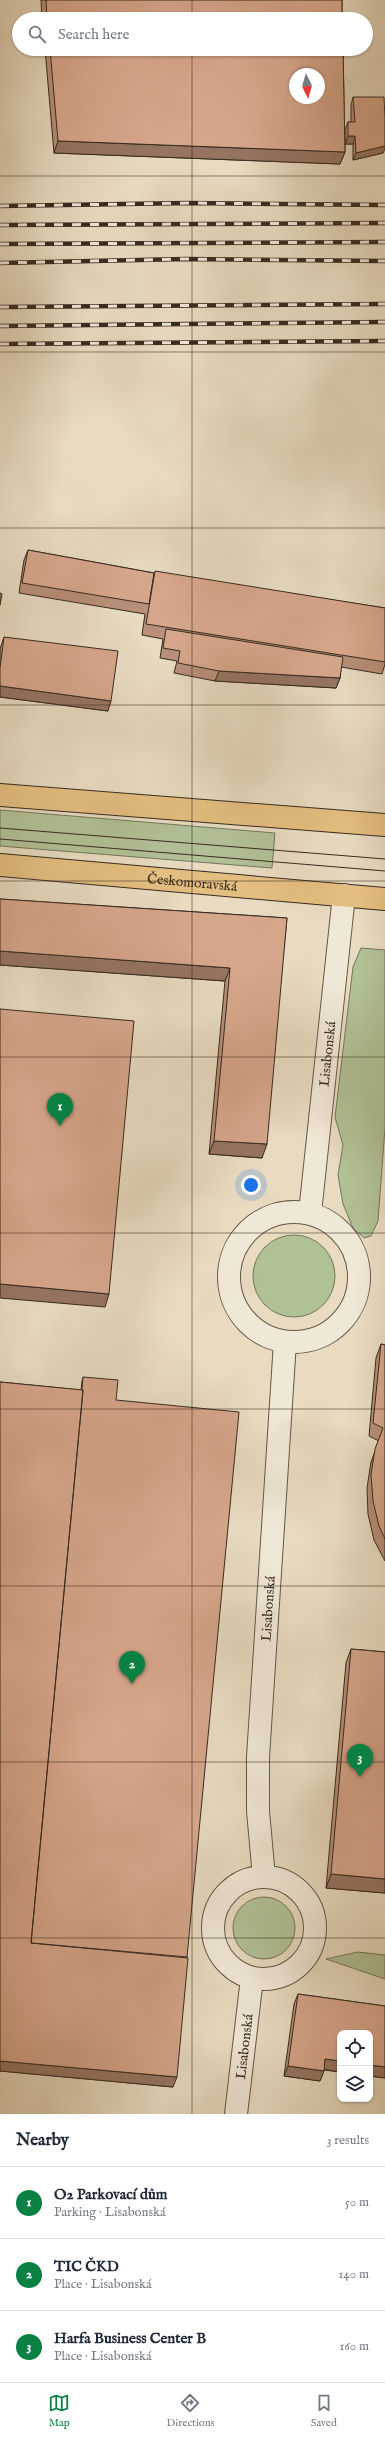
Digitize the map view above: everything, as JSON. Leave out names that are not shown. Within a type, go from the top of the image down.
[{"type":"main road","points":[[0,795],[385,825]]},
{"type":"main road","name":"Českomoravská","points":[[0,865],[344,894],[385,899]]},
{"type":"street","name":"Lisabonská","points":[[310,1213],[344,894]]},
{"type":"street","points":[[290,1211],[310,1213],[327,1220],[337,1228],[352,1248],[358,1265],[359,1284],[353,1304],[342,1321],[331,1330],[306,1341],[285,1342],[267,1336],[251,1326],[239,1312],[231,1295],[228,1277],[231,1258],[239,1240],[253,1225],[270,1215],[290,1211]]},
{"type":"street","name":"Lisabonská","points":[[264,1876],[258,1811],[258,1757],[285,1342]]},
{"type":"street","points":[[264,1876],[279,1879],[293,1885],[304,1896],[312,1909],[316,1924],[315,1939],[302,1963],[292,1972],[279,1978],[266,1980],[252,1978],[238,1973],[226,1964],[218,1951],[213,1937],[213,1922],[217,1908],[224,1895],[236,1885],[249,1879],[264,1876]]},
{"type":"street","name":"Lisabonská","points":[[236,2114],[252,1978]]},
{"type":"green space","points":[[0,810],[275,833],[272,868],[0,846]]},
{"type":"green space","points":[[361,948],[385,950],[385,1128],[378,1221],[371,1236],[364,1238],[353,1228],[343,1204],[338,1175],[343,1145],[335,1117],[353,967]]},
{"type":"green space","points":[[286,1235],[302,1235],[317,1242],[328,1253],[335,1268],[335,1284],[332,1292],[323,1305],[310,1314],[302,1317],[286,1317],[271,1310],[260,1299],[253,1284],[253,1268],[260,1253],[271,1242]]},
{"type":"green space","points":[[258,1897],[270,1897],[286,1906],[293,1916],[295,1928],[293,1940],[286,1950],[270,1959],[258,1959],[247,1954],[238,1945],[233,1934],[233,1922],[238,1911],[247,1902]]},
{"type":"green space","points":[[358,1952],[385,1955],[385,1979],[326,1959]]},
{"type":"building","points":[[46,0],[342,0],[342,12],[47,12]]},
{"type":"building","points":[[51,56],[343,56],[345,152],[58,141]]},
{"type":"building","points":[[353,97],[384,97],[385,146],[356,153],[355,136],[348,136],[348,122],[355,122]]},
{"type":"building","points":[[28,550],[154,573],[149,604],[22,583]]},
{"type":"building","points":[[155,571],[385,608],[385,662],[146,624]]},
{"type":"building","points":[[0,593],[2,594],[0,605]]},
{"type":"building","points":[[166,629],[343,657],[340,678],[219,671],[178,663],[180,651],[163,648]]},
{"type":"building","points":[[4,637],[118,651],[111,701],[0,686],[0,668]]},
{"type":"building","points":[[0,899],[287,918],[267,1144],[214,1141],[230,968],[0,951]]},
{"type":"building","points":[[0,1009],[134,1021],[109,1294],[0,1284]]},
{"type":"building","points":[[381,1344],[385,1345],[385,1539],[379,1526],[373,1501],[371,1475],[375,1449],[383,1428],[373,1423]]},
{"type":"building","points":[[83,1377],[118,1380],[116,1400],[239,1412],[187,1957],[31,1943]]},
{"type":"building","points":[[0,1382],[83,1390],[31,1943],[188,1958],[177,2077],[0,2061]]},
{"type":"building","points":[[351,1649],[385,1652],[385,1879],[331,1874]]},
{"type":"building","points":[[298,1994],[385,2006],[385,2067],[373,2065],[373,2030],[337,2030],[337,2061],[325,2059],[324,2071],[288,2066]]},
{"type":"tram line","points":[[0,828],[385,859]]},
{"type":"tram line","points":[[0,839],[385,871]]},
{"type":"railway","points":[[0,206],[188,203],[385,205]]},
{"type":"railway","points":[[0,225],[385,223]]},
{"type":"railway","points":[[0,244],[385,242]]},
{"type":"railway","points":[[0,263],[185,259],[385,261]]},
{"type":"railway","points":[[0,307],[385,304]]},
{"type":"railway","points":[[0,326],[385,322]]},
{"type":"railway","points":[[0,344],[385,341]]},
{"type":"place","name":"O2 Parkovací dům","points":[[60,1126]]},
{"type":"place","name":"TIC ČKD","points":[[132,1684]]},
{"type":"place","name":"Harfa Business Center B","points":[[360,1777]]}]
